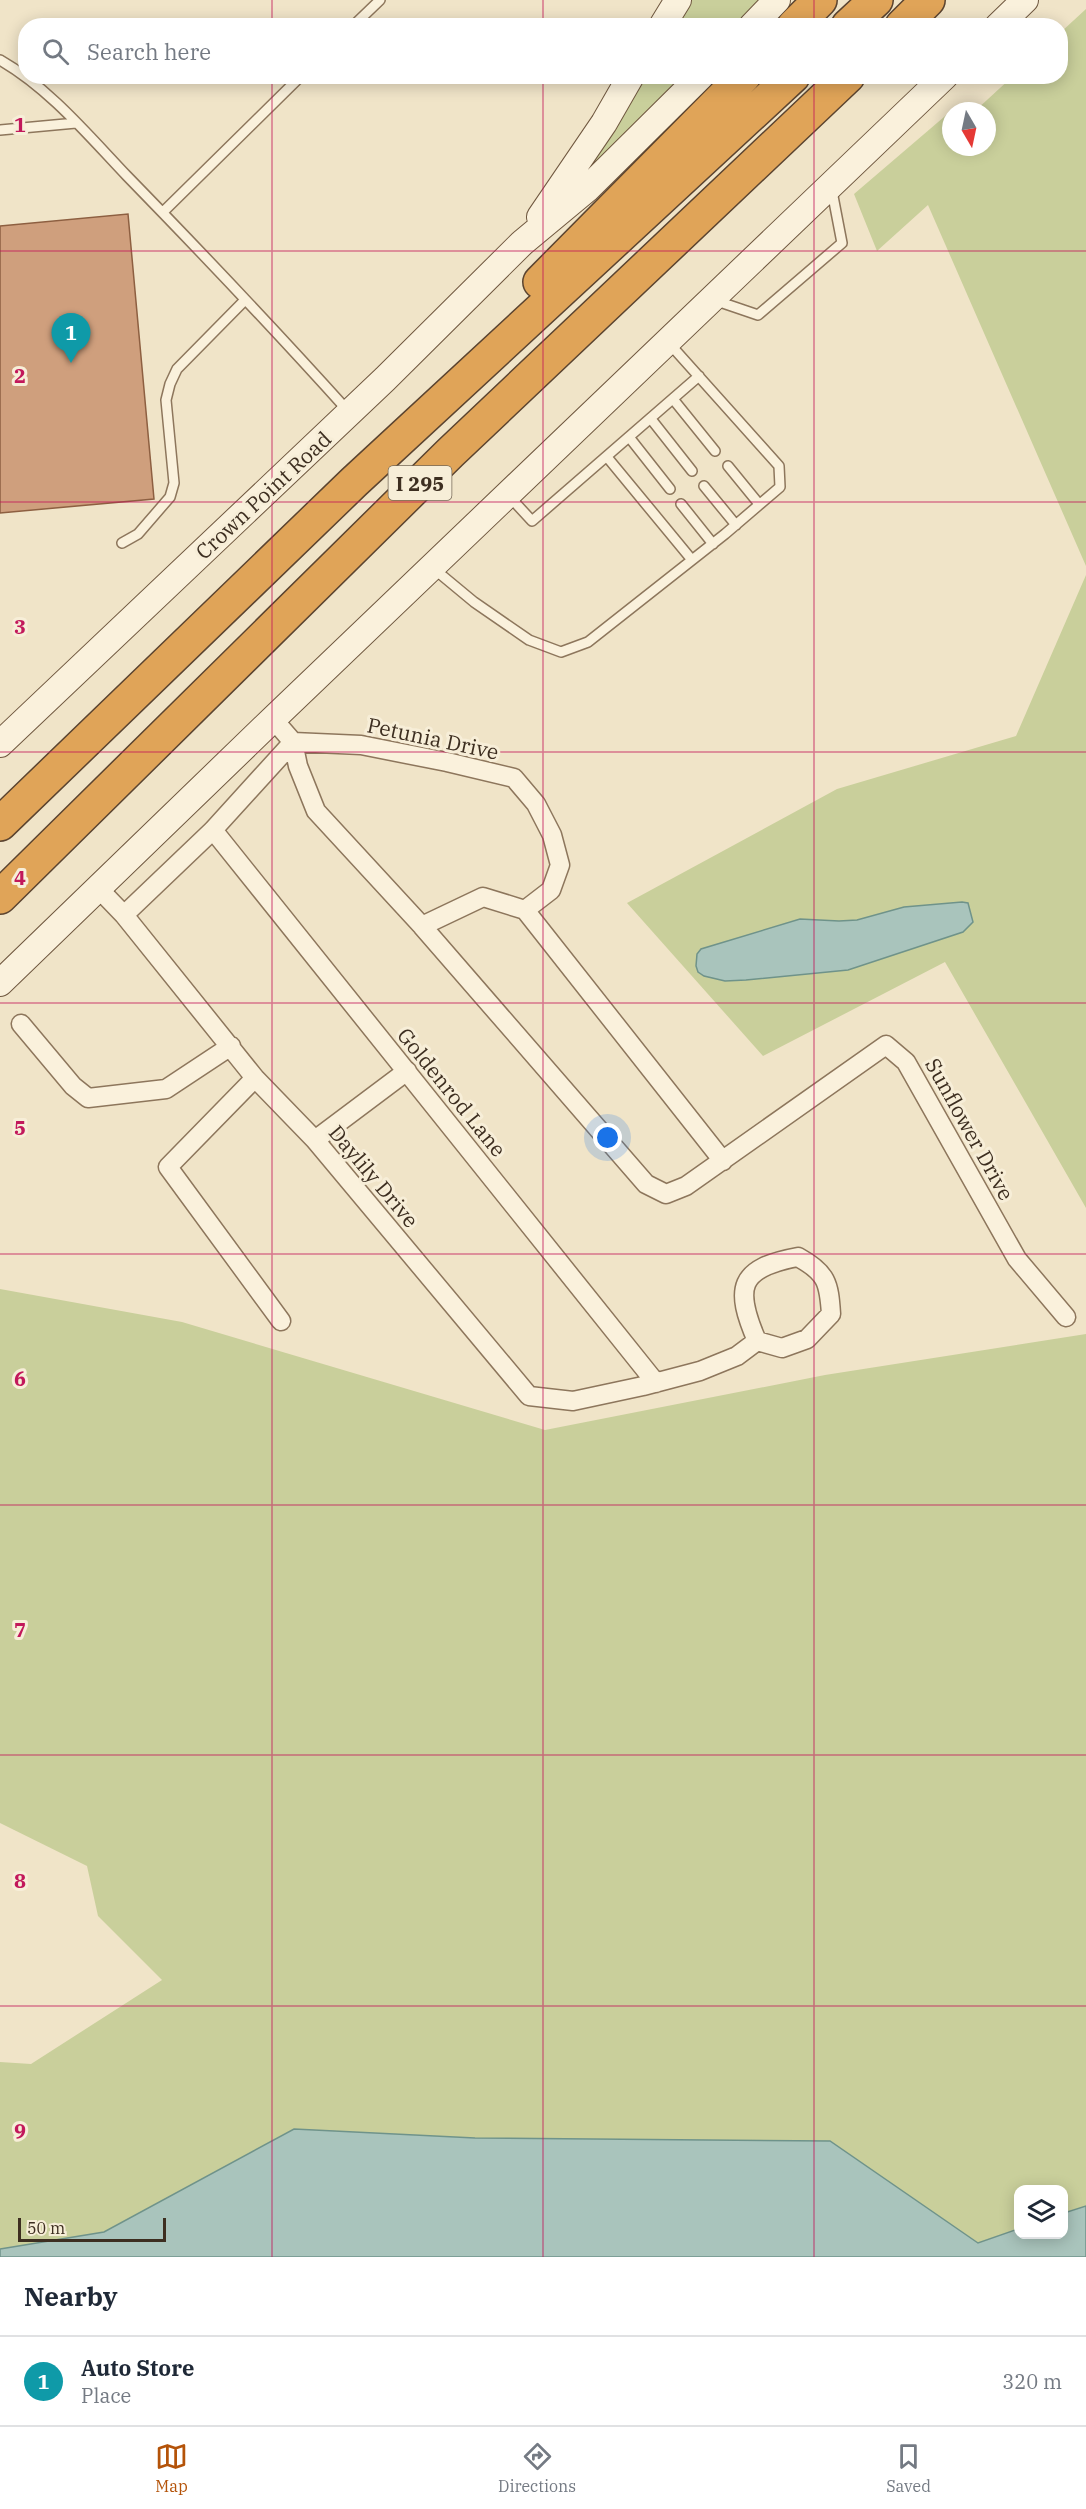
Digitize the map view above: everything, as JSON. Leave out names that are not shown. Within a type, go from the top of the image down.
[{"type":"highway","points":[[802,18],[820,0]]},
{"type":"highway","points":[[857,18],[876,0]]},
{"type":"highway","points":[[910,18],[928,0]]},
{"type":"highway","points":[[405,435],[430,389],[492,332],[736,84]]},
{"type":"highway","name":"I 295","points":[[0,824],[405,435],[784,84]]},
{"type":"highway","name":"I 295","points":[[0,897],[450,453],[840,84]]},
{"type":"main road","points":[[760,18],[777,0]]},
{"type":"main road","points":[[1006,18],[1025,0]]},
{"type":"main road","name":"Crown Point Road","points":[[522,243],[604,123],[626,84]]},
{"type":"main road","name":"Crown Point Road","points":[[0,744],[349,413],[522,243],[586,189],[693,84]]},
{"type":"main road","points":[[0,983],[937,84]]},
{"type":"street","name":"Sunflower Drive","points":[[273,719],[293,742],[298,765],[316,811],[422,926],[645,1184],[666,1194],[686,1186],[886,1045],[906,1062],[1017,1259],[1066,1317]]},
{"type":"street","points":[[124,915],[213,830],[293,742]]},
{"type":"street","name":"Petunia Drive","points":[[293,742],[361,745],[514,778],[536,804],[547,825],[560,866],[551,890],[525,910]]},
{"type":"street","name":"Goldenrod Lane","points":[[213,830],[656,1383]]},
{"type":"street","name":"Daylily Drive","points":[[98,888],[124,915],[255,1078],[315,1140],[529,1396],[573,1401],[656,1383],[700,1371],[737,1356],[758,1341]]},
{"type":"street","points":[[422,926],[483,897],[525,910],[723,1161]]},
{"type":"street","points":[[21,1024],[73,1086],[88,1098],[166,1089],[231,1046]]},
{"type":"street","points":[[315,1140],[407,1071]]},
{"type":"street","points":[[255,1078],[168,1167],[281,1321]]},
{"type":"street","points":[[798,1257],[816,1267],[829,1286],[831,1314],[807,1339],[782,1348],[758,1341],[746,1316],[743,1292],[750,1276],[771,1262],[798,1257]]},
{"type":"lane","points":[[361,18],[380,0]]},
{"type":"lane","points":[[0,60],[18,70]]},
{"type":"lane","points":[[33,84],[76,123],[163,212],[349,413]]},
{"type":"lane","points":[[163,212],[293,84]]},
{"type":"lane","points":[[0,130],[76,123]]},
{"type":"lane","points":[[712,299],[758,315],[842,243],[831,185]]},
{"type":"lane","points":[[122,543],[138,534],[170,497],[174,483],[166,400],[177,369],[246,300]]},
{"type":"lane","points":[[432,567],[474,602],[529,640],[561,651],[588,642],[713,544],[780,487],[779,466],[668,341]]},
{"type":"lane","points":[[507,495],[532,521],[699,376]]},
{"type":"lane","points":[[672,399],[715,451]]},
{"type":"lane","points":[[651,418],[692,471]]},
{"type":"lane","points":[[629,437],[670,489]]},
{"type":"lane","points":[[607,457],[692,560]]},
{"type":"lane","points":[[728,466],[759,504]]},
{"type":"lane","points":[[704,486],[736,525]]},
{"type":"lane","points":[[681,504],[713,544]]},
{"type":"green space","points":[[690,0],[762,0],[743,18],[680,18]]},
{"type":"green space","points":[[1086,9],[1086,566],[928,205],[877,251],[854,194],[942,119],[942,156],[996,156],[996,102],[985,102],[1004,84],[1068,84],[1068,26]]},
{"type":"green space","points":[[641,84],[677,84],[590,169]]},
{"type":"green space","points":[[1086,575],[1086,1208],[945,962],[763,1056],[627,903],[837,789],[1016,736]]},
{"type":"green space","points":[[0,1289],[182,1322],[545,1430],[825,1375],[1086,1334],[1086,2206],[1068,2212],[1068,2185],[1014,2185],[1014,2230],[978,2243],[830,2141],[475,2138],[294,2129],[104,2232],[0,2249],[0,2062],[31,2064],[162,1980],[98,1916],[87,1866],[0,1823]]},
{"type":"water","points":[[968,903],[973,922],[963,932],[848,970],[725,981],[704,976],[698,972],[696,966],[697,954],[701,949],[800,919],[857,920],[904,907]]},
{"type":"water","points":[[294,2129],[475,2138],[830,2141],[978,2243],[1014,2230],[1014,2239],[1068,2239],[1068,2212],[1086,2206],[1086,2257],[0,2257],[0,2249],[104,2232]]},
{"type":"building","points":[[128,214],[154,499],[0,513],[0,226]]},
{"type":"place","name":"Auto Store","points":[[71,363]]}]
